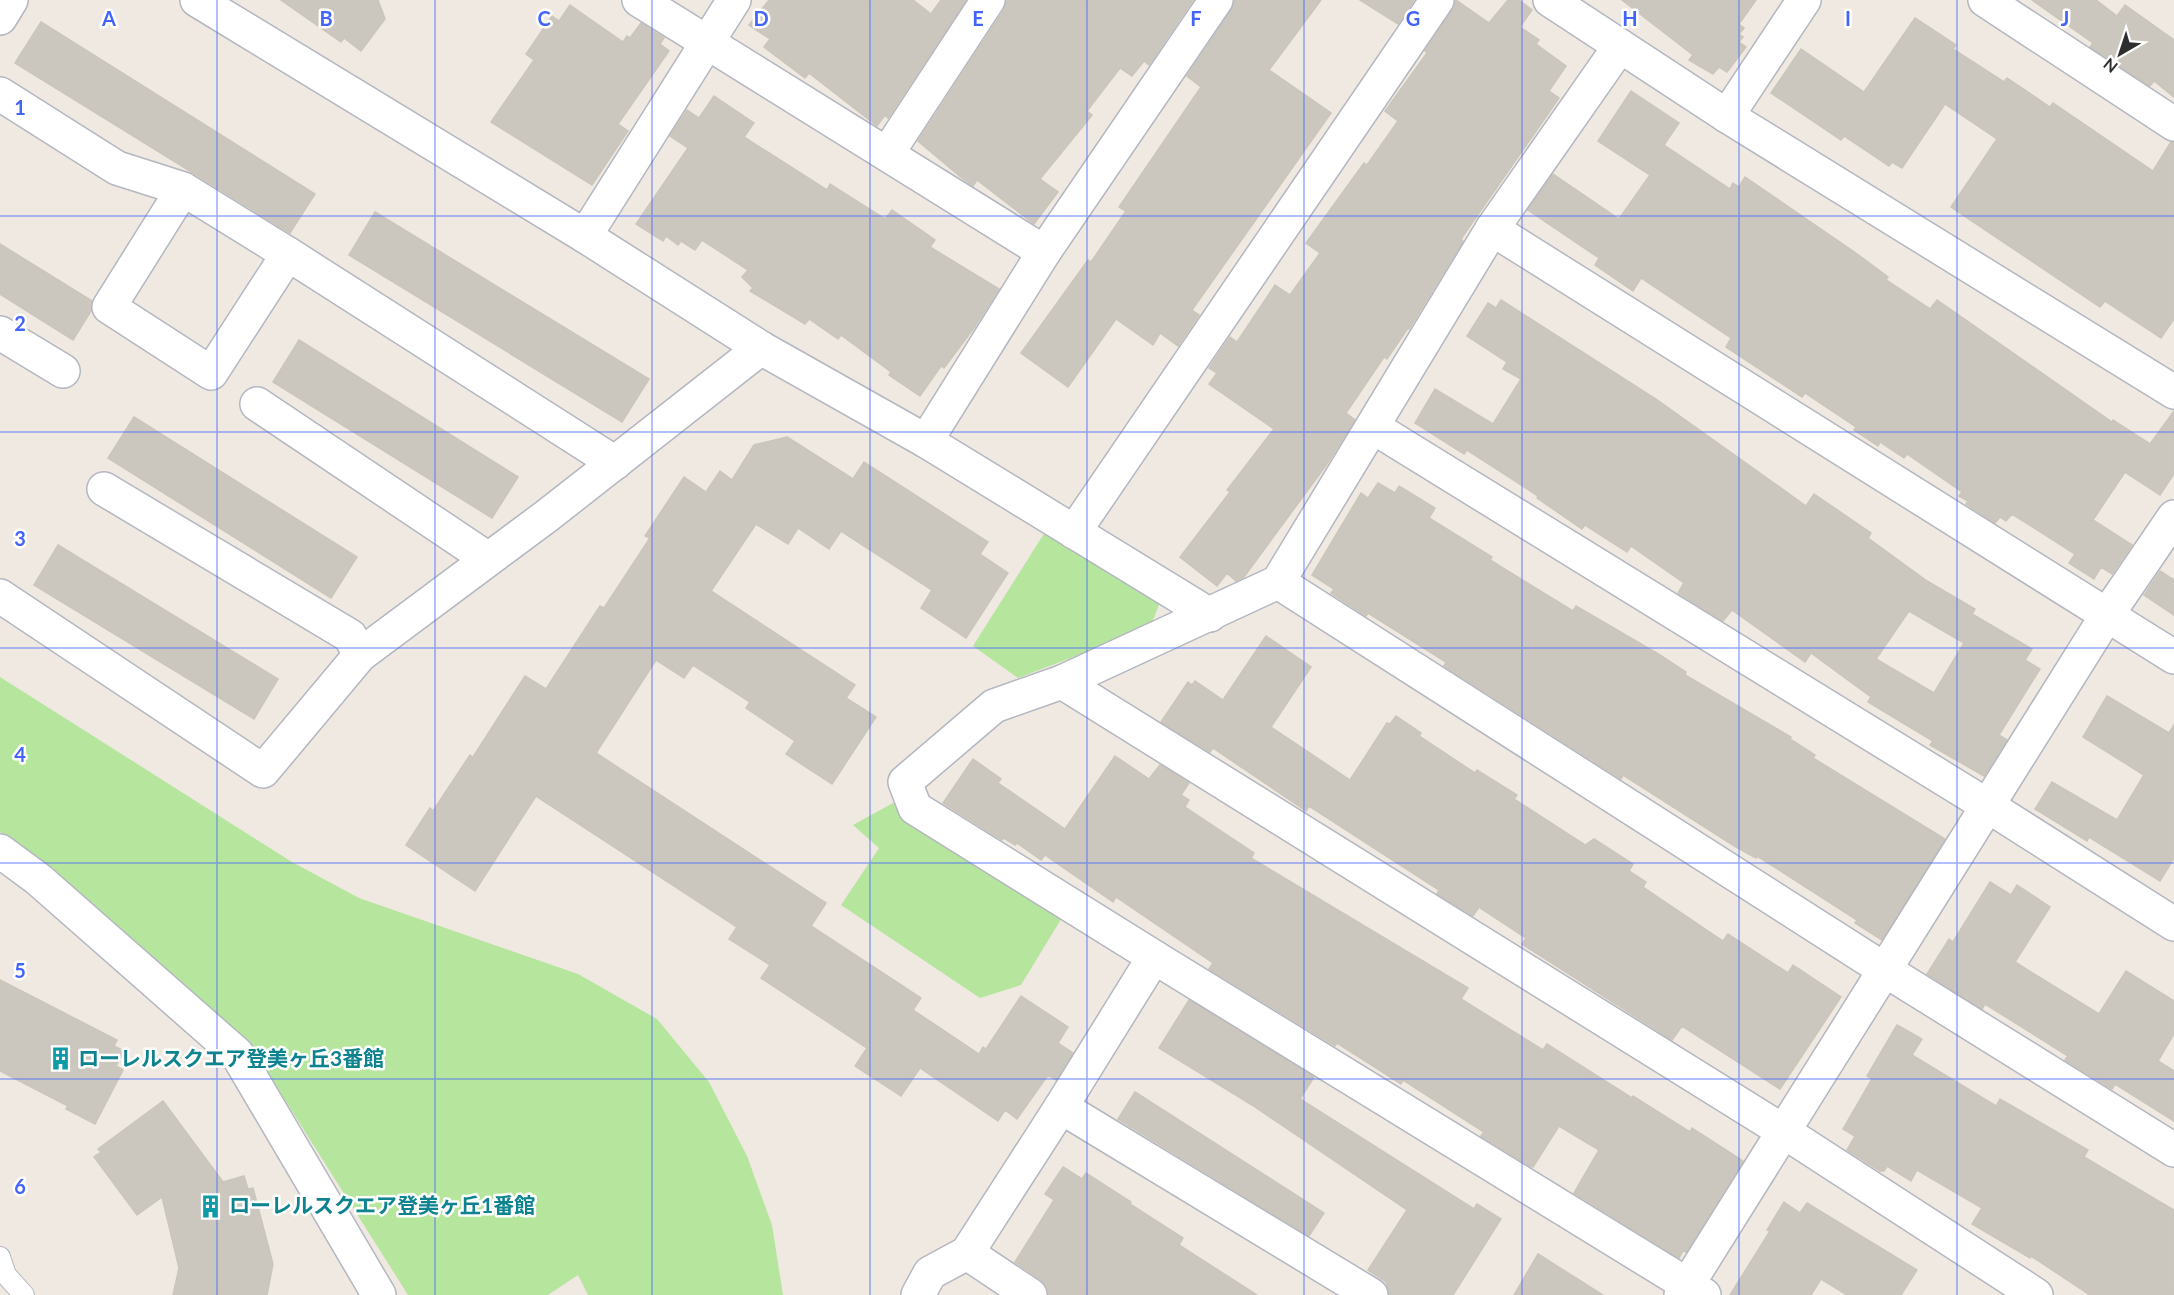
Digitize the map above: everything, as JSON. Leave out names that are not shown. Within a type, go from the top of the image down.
[{"type":"street","points":[[0,18],[11,0]]},
{"type":"street","points":[[639,0],[1044,252]]},
{"type":"street","points":[[585,236],[735,0]]},
{"type":"street","points":[[887,154],[988,0]]},
{"type":"street","points":[[926,441],[1044,252],[1216,0]]},
{"type":"street","points":[[1074,532],[1437,0]]},
{"type":"street","points":[[1550,0],[1727,116],[2174,392]]},
{"type":"street","points":[[1727,116],[1804,0]]},
{"type":"street","points":[[1985,0],[2174,124]]},
{"type":"street","points":[[215,5],[761,348],[926,441],[1210,615]]},
{"type":"street","points":[[1620,46],[1492,229],[1278,582],[1062,682],[994,706],[905,782],[915,808],[1691,1291],[1783,1131],[2107,615],[2174,517]]},
{"type":"street","points":[[0,94],[117,168],[183,189],[615,463]]},
{"type":"street","points":[[183,189],[109,307],[211,373],[288,254]]},
{"type":"street","points":[[1492,229],[2174,657]]},
{"type":"street","points":[[0,333],[63,371]]},
{"type":"street","points":[[0,596],[263,771],[360,655],[615,463],[761,348]]},
{"type":"street","points":[[257,404],[488,559]]},
{"type":"street","points":[[1373,427],[1988,806],[2174,924]]},
{"type":"street","points":[[104,489],[350,636],[360,655]]},
{"type":"street","points":[[1278,582],[1885,970],[2174,1150]]},
{"type":"street","points":[[1062,682],[1783,1131],[2036,1295]]},
{"type":"street","points":[[0,852],[38,879],[237,1054],[379,1295]]},
{"type":"street","points":[[918,1295],[930,1273],[967,1253],[1154,957]]},
{"type":"street","points":[[1061,1107],[1371,1295]]},
{"type":"street","points":[[967,1253],[1030,1295]]},
{"type":"lane","points":[[2,1270],[24,1295]]},
{"type":"green space","points":[[1045,532],[1160,602],[1150,628],[1018,678],[973,646]]},
{"type":"green space","points":[[0,677],[292,862],[359,898],[578,974],[657,1019],[709,1082],[747,1156],[772,1225],[783,1295],[588,1295],[578,1275],[548,1295],[408,1295],[249,1043],[42,863],[0,832]]},
{"type":"green space","points":[[893,803],[1063,916],[1021,985],[980,998],[841,905],[879,848],[853,825]]},
{"type":"building","points":[[281,0],[378,0],[385,19],[361,51],[344,38],[341,42]]},
{"type":"building","points":[[769,0],[913,0],[931,14],[941,0],[966,0],[888,118],[885,115],[877,126],[809,73],[805,78],[764,47],[770,39],[749,25]]},
{"type":"building","points":[[1007,0],[1193,0],[1149,65],[1144,61],[1132,76],[1120,68],[1087,111],[1092,115],[1040,179],[1058,192],[1034,224],[977,180],[973,186],[963,179],[918,141],[1004,10]]},
{"type":"building","points":[[1235,0],[1321,0],[1269,70],[1331,113],[1192,310],[1199,315],[1178,346],[1160,333],[1153,345],[1116,319],[1068,387],[1021,353],[1088,260],[1091,262],[1126,211],[1119,207],[1201,87],[1187,76],[1231,11]]},
{"type":"building","points":[[1360,0],[1414,0],[1398,24]]},
{"type":"building","points":[[1456,0],[1489,23],[1508,0],[1519,0],[1532,10],[1520,27],[1539,40],[1536,44],[1566,66],[1549,91],[1559,98],[1461,239],[1463,241],[1409,329],[1387,359],[1384,357],[1346,413],[1355,420],[1327,464],[1244,577],[1236,581],[1227,573],[1217,586],[1180,557],[1230,492],[1227,490],[1274,429],[1209,384],[1217,373],[1209,368],[1230,337],[1237,342],[1275,285],[1290,295],[1320,253],[1306,243],[1364,163],[1367,165],[1398,121],[1385,111],[1427,53],[1425,51],[1452,11]]},
{"type":"building","points":[[1622,0],[1756,0],[1739,24],[1744,28],[1739,34],[1743,37],[1739,42],[1746,47],[1727,72],[1719,67],[1713,74],[1689,60],[1693,55]]},
{"type":"building","points":[[2032,0],[2096,0],[2117,16],[2125,5],[2174,40],[2174,97],[2154,81],[2150,86],[2090,47],[2093,43]]},
{"type":"building","points":[[570,5],[623,42],[627,36],[630,38],[641,23],[664,38],[660,44],[669,51],[618,124],[628,131],[592,185],[491,122],[534,60],[526,54],[552,16],[559,21]]},
{"type":"building","points":[[1915,18],[1956,45],[1953,49],[2004,82],[2007,78],[2050,107],[2053,103],[2153,171],[2171,142],[2174,143],[2174,319],[2161,338],[2105,301],[2100,307],[1951,207],[1997,139],[1945,104],[1902,168],[1892,162],[1889,166],[1844,136],[1841,140],[1771,93],[1801,49],[1864,92]]},
{"type":"building","points":[[41,22],[315,194],[290,233],[15,63]]},
{"type":"building","points":[[1631,91],[1679,123],[1664,145],[1730,189],[1733,183],[1739,187],[1745,177],[1853,251],[1888,277],[1886,280],[1930,309],[1937,300],[2112,422],[2113,420],[2150,444],[2174,411],[2174,474],[2160,495],[2125,472],[2093,520],[2132,545],[2112,574],[2101,567],[2094,579],[2069,563],[2075,554],[2012,514],[2006,521],[2000,517],[1995,523],[1966,504],[1968,501],[1959,496],[1962,492],[1907,454],[1904,458],[1880,442],[1878,446],[1854,430],[1856,427],[1805,393],[1802,397],[1726,347],[1731,338],[1641,278],[1633,291],[1595,265],[1599,258],[1528,210],[1553,174],[1619,219],[1650,175],[1598,141]]},
{"type":"building","points":[[714,96],[754,123],[744,137],[827,190],[830,184],[885,219],[892,210],[935,240],[930,247],[999,289],[974,328],[944,368],[941,366],[920,396],[889,375],[891,372],[841,335],[838,339],[809,319],[805,324],[750,291],[753,288],[742,277],[748,270],[702,240],[695,250],[681,241],[678,245],[666,236],[663,241],[636,224],[688,148],[670,136],[687,110],[699,118]]},
{"type":"building","points":[[375,212],[649,379],[622,422],[349,255]]},
{"type":"building","points":[[0,244],[92,301],[91,311],[73,340],[0,294]]},
{"type":"building","points":[[1501,300],[1656,399],[1806,506],[1814,494],[1871,533],[1868,538],[1927,581],[1975,609],[1972,614],[2032,649],[2025,660],[2040,669],[1999,735],[2007,740],[1984,776],[1930,745],[1933,741],[1868,702],[1871,697],[1811,653],[1805,662],[1732,610],[1723,621],[1678,593],[1684,583],[1631,546],[1627,552],[1585,525],[1582,529],[1537,498],[1538,496],[1467,450],[1464,454],[1415,423],[1435,389],[1493,424],[1521,379],[1503,369],[1507,362],[1467,336],[1488,303],[1496,308]],"holes":[[[1909,611],[1964,643],[1934,693],[1876,659]]]},
{"type":"building","points":[[299,340],[518,477],[492,518],[273,382]]},
{"type":"building","points":[[134,417],[357,557],[331,598],[108,458]]},
{"type":"building","points":[[787,437],[853,479],[864,462],[988,542],[980,554],[1008,573],[966,638],[921,608],[932,590],[841,531],[829,549],[798,528],[788,544],[756,524],[711,591],[855,685],[846,698],[876,717],[832,784],[786,754],[795,741],[746,708],[750,702],[693,665],[684,678],[656,660],[596,753],[826,903],[811,926],[921,998],[913,1010],[979,1054],[983,1047],[986,1049],[1021,996],[1068,1027],[1058,1043],[1073,1053],[1056,1080],[1048,1075],[1017,1119],[1005,1110],[998,1121],[920,1068],[901,1096],[855,1066],[867,1048],[761,978],[770,965],[729,939],[737,927],[536,796],[475,891],[406,845],[430,808],[433,811],[470,755],[473,757],[525,676],[546,689],[600,606],[604,608],[650,538],[645,536],[684,477],[706,492],[720,471],[732,480],[754,445]]},
{"type":"building","points":[[1378,483],[1395,493],[1399,486],[1435,508],[1429,518],[1492,557],[1490,560],[1573,611],[1576,606],[1660,655],[1686,672],[1685,675],[1791,737],[1790,739],[1815,755],[1813,758],[1945,839],[1882,940],[1855,923],[1857,920],[1757,856],[1756,858],[1736,847],[1623,775],[1621,779],[1444,666],[1446,662],[1368,613],[1366,616],[1331,593],[1334,589],[1312,575],[1361,493],[1368,498]]},
{"type":"building","points":[[58,545],[278,679],[254,719],[34,585]]},
{"type":"building","points":[[2160,571],[2174,580],[2174,615],[2144,595]]},
{"type":"building","points":[[1266,636],[1311,667],[1271,727],[1350,780],[1387,723],[1390,724],[1396,716],[1421,733],[1419,736],[1475,773],[1477,770],[1517,795],[1514,799],[1585,845],[1594,839],[1633,864],[1629,871],[1646,882],[1643,887],[1723,941],[1728,934],[1788,973],[1793,965],[1841,997],[1780,1089],[1682,1026],[1672,1040],[1522,944],[1526,938],[1479,907],[1473,916],[1437,894],[1439,890],[1309,806],[1306,811],[1213,748],[1210,752],[1161,722],[1188,682],[1192,685],[1195,681],[1223,700]]},
{"type":"building","points":[[2107,696],[2169,733],[2174,725],[2174,858],[2160,881],[2089,837],[2087,841],[2035,809],[2052,782],[2117,820],[2144,775],[2083,737]]},
{"type":"building","points":[[1115,756],[1149,779],[1160,765],[1189,783],[1181,795],[1189,800],[1185,807],[1254,853],[1251,858],[1468,988],[1461,999],[1543,1050],[1547,1044],[1632,1098],[1633,1096],[1690,1132],[1692,1128],[1743,1161],[1686,1252],[1683,1251],[1679,1258],[1574,1193],[1599,1150],[1559,1126],[1533,1167],[1530,1166],[1481,1136],[1484,1132],[1403,1080],[1401,1084],[1337,1043],[1335,1046],[1209,969],[1213,963],[1116,897],[1113,902],[1045,855],[1041,860],[1017,843],[1015,845],[1004,838],[1002,840],[943,803],[973,759],[1001,779],[998,783],[1065,829]]},
{"type":"building","points":[[1990,882],[2011,895],[2017,885],[2050,907],[2015,962],[2099,1014],[2126,971],[2174,1001],[2174,1034],[2158,1061],[2174,1071],[2174,1121],[2115,1084],[2112,1089],[2065,1060],[2068,1056],[1985,1004],[1982,1009],[1927,974],[1949,939],[1953,942]]},
{"type":"building","name":"ローレルスクエア登美ヶ丘3番館","points":[[0,980],[117,1040],[114,1046],[124,1051],[116,1066],[123,1070],[95,1124],[66,1109],[68,1106],[0,1071]]},
{"type":"building","points":[[1189,1000],[1314,1077],[1300,1099],[1474,1209],[1477,1204],[1501,1219],[1453,1295],[1390,1295],[1386,1282],[1368,1270],[1407,1210],[1252,1105],[1159,1048]]},
{"type":"building","points":[[1897,1025],[1922,1039],[1912,1055],[1996,1106],[2000,1099],[2088,1150],[2084,1157],[2174,1210],[2174,1295],[2090,1295],[2031,1256],[2030,1258],[1972,1224],[1982,1208],[1917,1170],[1911,1181],[1887,1166],[1884,1171],[1880,1171],[1847,1150],[1855,1136],[1843,1129],[1872,1079],[1867,1076]]},
{"type":"building","points":[[1135,1092],[1324,1213],[1309,1236],[1118,1119]]},
{"type":"building","name":"ローレルスクエア登美ヶ丘1番館","points":[[163,1101],[223,1182],[244,1176],[248,1189],[253,1188],[273,1264],[267,1295],[173,1295],[179,1268],[162,1197],[137,1215],[94,1157],[101,1152],[98,1149]]},
{"type":"building","points":[[1063,1167],[1082,1179],[1086,1173],[1131,1202],[1130,1204],[1183,1238],[1179,1245],[1257,1295],[1049,1295],[1047,1287],[1041,1280],[1015,1262],[1054,1200],[1045,1194]]},
{"type":"building","points":[[1784,1202],[1800,1213],[1807,1203],[1917,1270],[1901,1295],[1847,1295],[1821,1279],[1811,1295],[1730,1295],[1770,1231],[1767,1230]]},
{"type":"building","points":[[1538,1254],[1603,1295],[1514,1295]]},
{"type":"place","name":"ローレルスクエア登美ヶ丘3番館","points":[[60,1059]]},
{"type":"place","name":"ローレルスクエア登美ヶ丘1番館","points":[[211,1206]]}]
